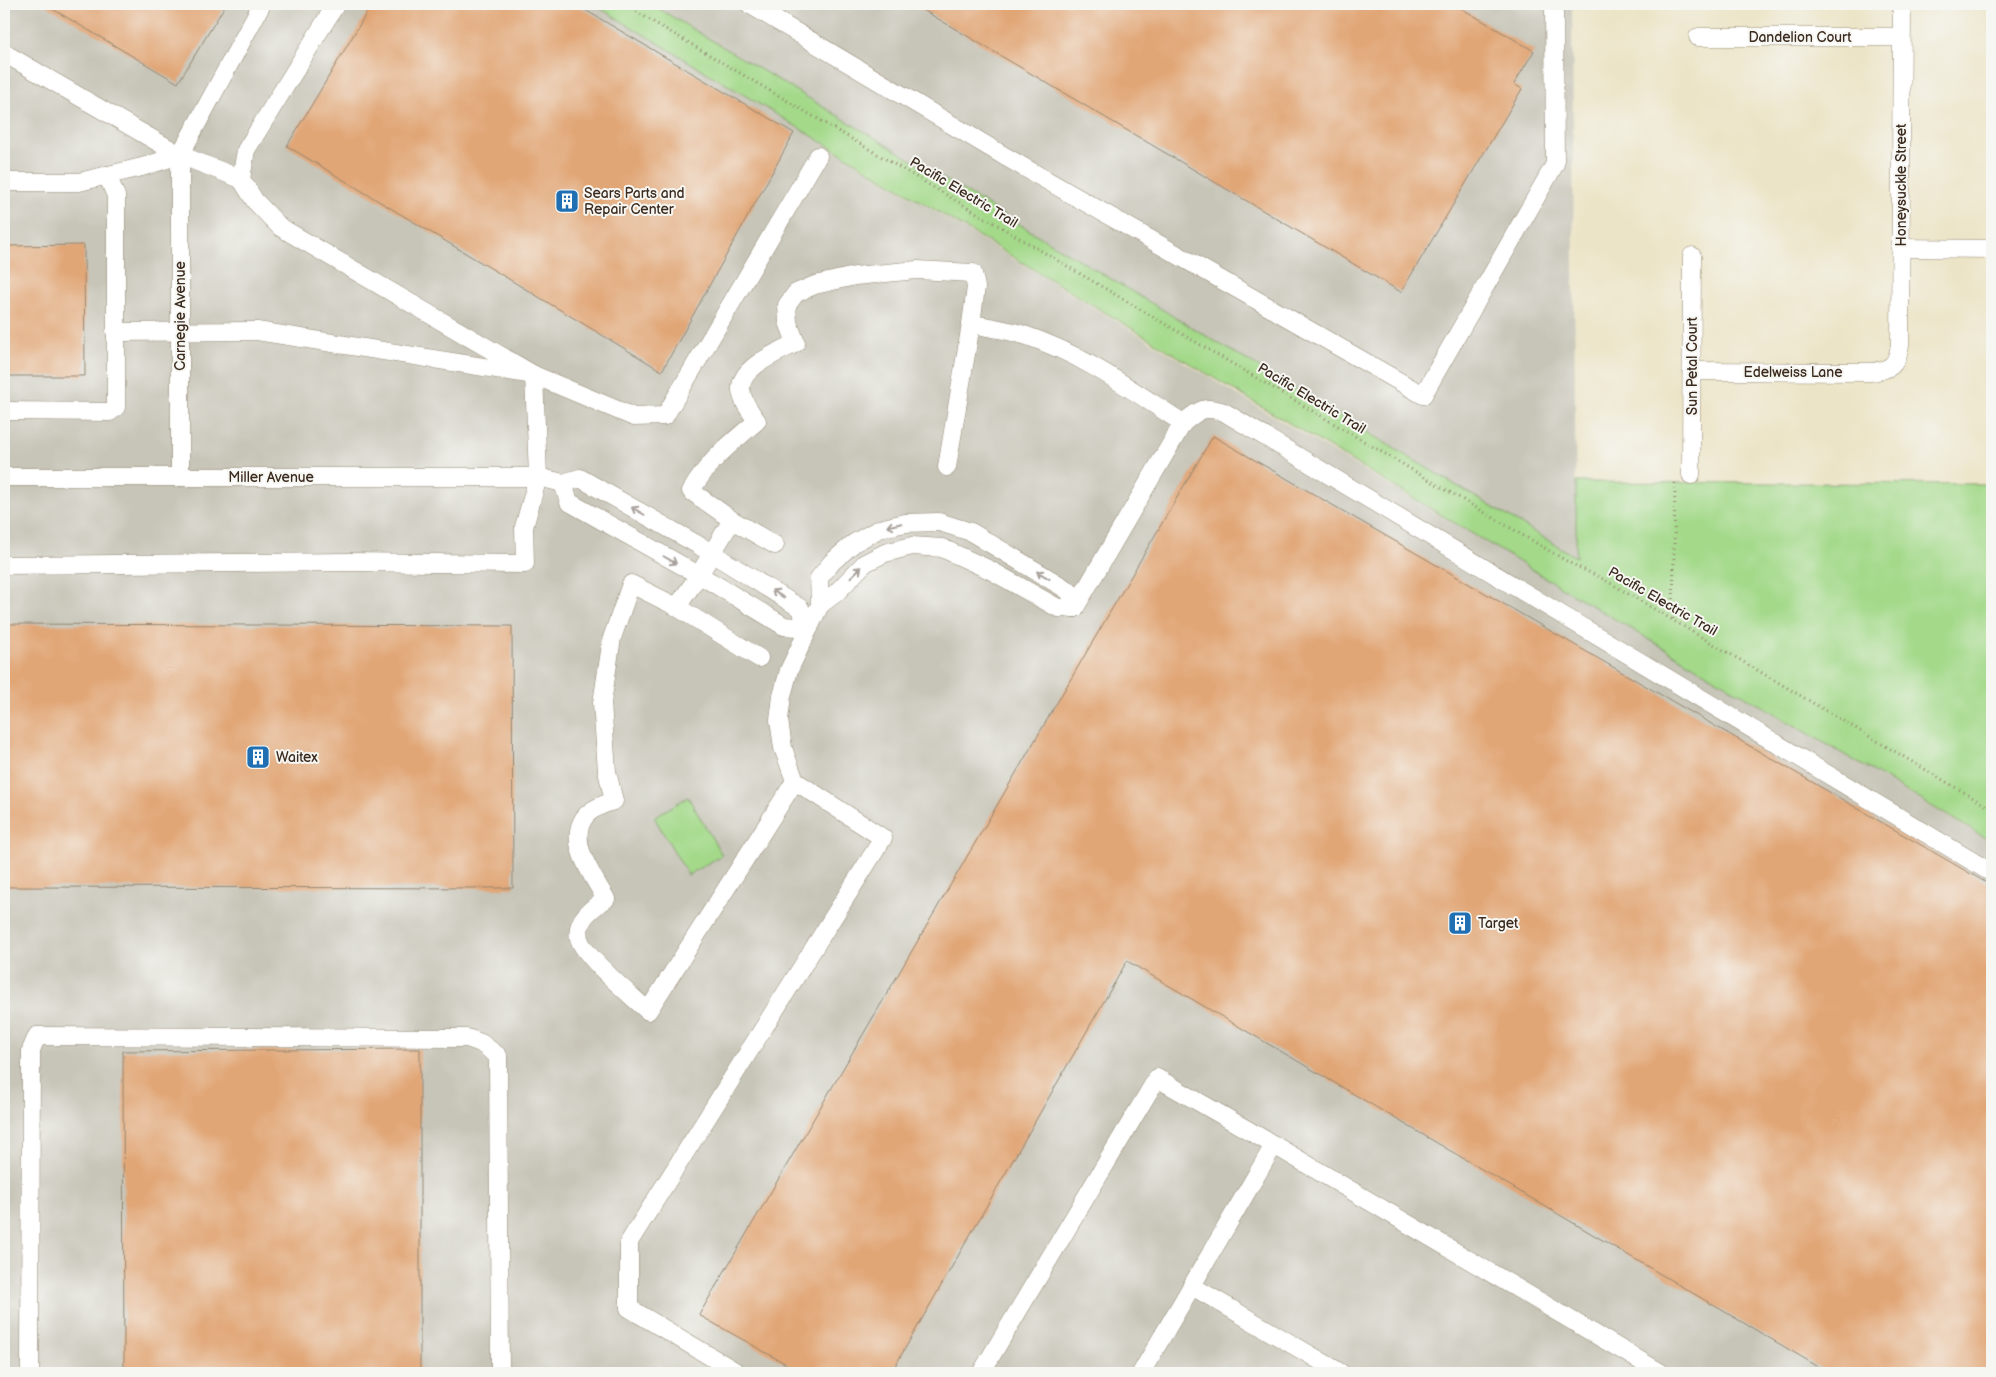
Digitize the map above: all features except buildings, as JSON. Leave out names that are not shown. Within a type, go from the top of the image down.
[{"type":"street","points":[[4,182],[79,182],[180,155],[262,4]]},
{"type":"street","points":[[240,179],[246,150],[336,4]]},
{"type":"street","points":[[749,4],[1006,157],[1423,396],[1555,164],[1554,4]]},
{"type":"street","name":"Honeysuckle Street","points":[[1893,366],[1900,346],[1902,4]]},
{"type":"street","name":"Dandelion Court","points":[[1698,37],[1901,37]]},
{"type":"street","points":[[4,53],[180,155],[240,179],[255,201],[280,228],[534,375],[634,417],[665,416],[818,156]]},
{"type":"street","name":"Carnegie Avenue","points":[[180,155],[180,478]]},
{"type":"street","points":[[4,412],[110,412],[116,407],[116,196],[108,175]]},
{"type":"street","points":[[1900,248],[1992,249]]},
{"type":"street","name":"Sun Petal Court","points":[[1683,474],[1692,371],[1692,256]]},
{"type":"street","points":[[775,545],[732,520],[691,491],[704,471],[724,449],[757,421],[744,402],[740,389],[745,375],[756,364],[796,343],[788,322],[787,305],[796,293],[815,285],[856,276],[917,270],[973,273],[976,287],[947,467]]},
{"type":"street","points":[[971,324],[1028,336],[1078,358],[1183,423]]},
{"type":"street","points":[[115,332],[257,331],[534,375]]},
{"type":"street","name":"Edelweiss Lane","points":[[1692,371],[1870,372],[1893,366]]},
{"type":"street","points":[[4,565],[340,562],[525,564],[524,527],[538,478],[534,375]]},
{"type":"street","points":[[1075,608],[1183,423],[1202,409],[1212,408],[1224,412],[1992,873]]},
{"type":"street","name":"Miller Avenue","points":[[4,477],[538,478],[563,483],[580,478],[711,553],[800,608],[809,628]]},
{"type":"street","points":[[563,483],[569,502],[784,626],[809,628]]},
{"type":"street","points":[[677,607],[732,520]]},
{"type":"street","points":[[820,605],[819,578],[832,562],[854,543],[879,529],[905,523],[938,522],[971,532],[1061,586],[1070,592],[1075,608]]},
{"type":"street","points":[[738,1373],[629,1308],[629,1242],[883,838],[795,781],[783,748],[779,720],[782,696],[789,670],[820,605],[836,593],[865,563],[885,553],[912,546],[942,548],[990,570],[1058,608],[1075,608]]},
{"type":"street","points":[[759,658],[677,607],[631,584],[612,638],[602,703],[607,771],[614,800],[584,816],[578,830],[581,852],[606,899],[586,914],[580,925],[579,938],[587,953],[648,1011],[795,781]]},
{"type":"street","points":[[30,1373],[31,1050],[37,1036],[467,1038],[482,1043],[498,1056],[500,1373]]},
{"type":"street","points":[[981,1373],[1157,1078],[1661,1373]]},
{"type":"street","points":[[1141,1373],[1274,1146]]},
{"type":"street","points":[[1192,1286],[1341,1373]]},
{"type":"path","name":"Pacific Electric Trail","points":[[623,4],[1570,564],[1605,580],[1992,809]]},
{"type":"path","points":[[1673,620],[1683,474]]},
{"type":"shaded area","points":[[4,4],[593,4],[1296,430],[1992,843],[1992,1373],[4,1373]]},
{"type":"shaded area","points":[[652,4],[1572,4],[1576,557]]},
{"type":"green space","points":[[593,4],[651,4],[1576,557],[1576,482],[1992,484],[1992,842],[1569,592]]},
{"type":"green space","points":[[688,797],[722,855],[688,875],[654,817]]},
{"type":"place","name":"Sears Parts and Repair Center","points":[[567,201]]},
{"type":"place","name":"Waitex","points":[[258,757]]},
{"type":"place","name":"Target","points":[[1460,923]]}]
